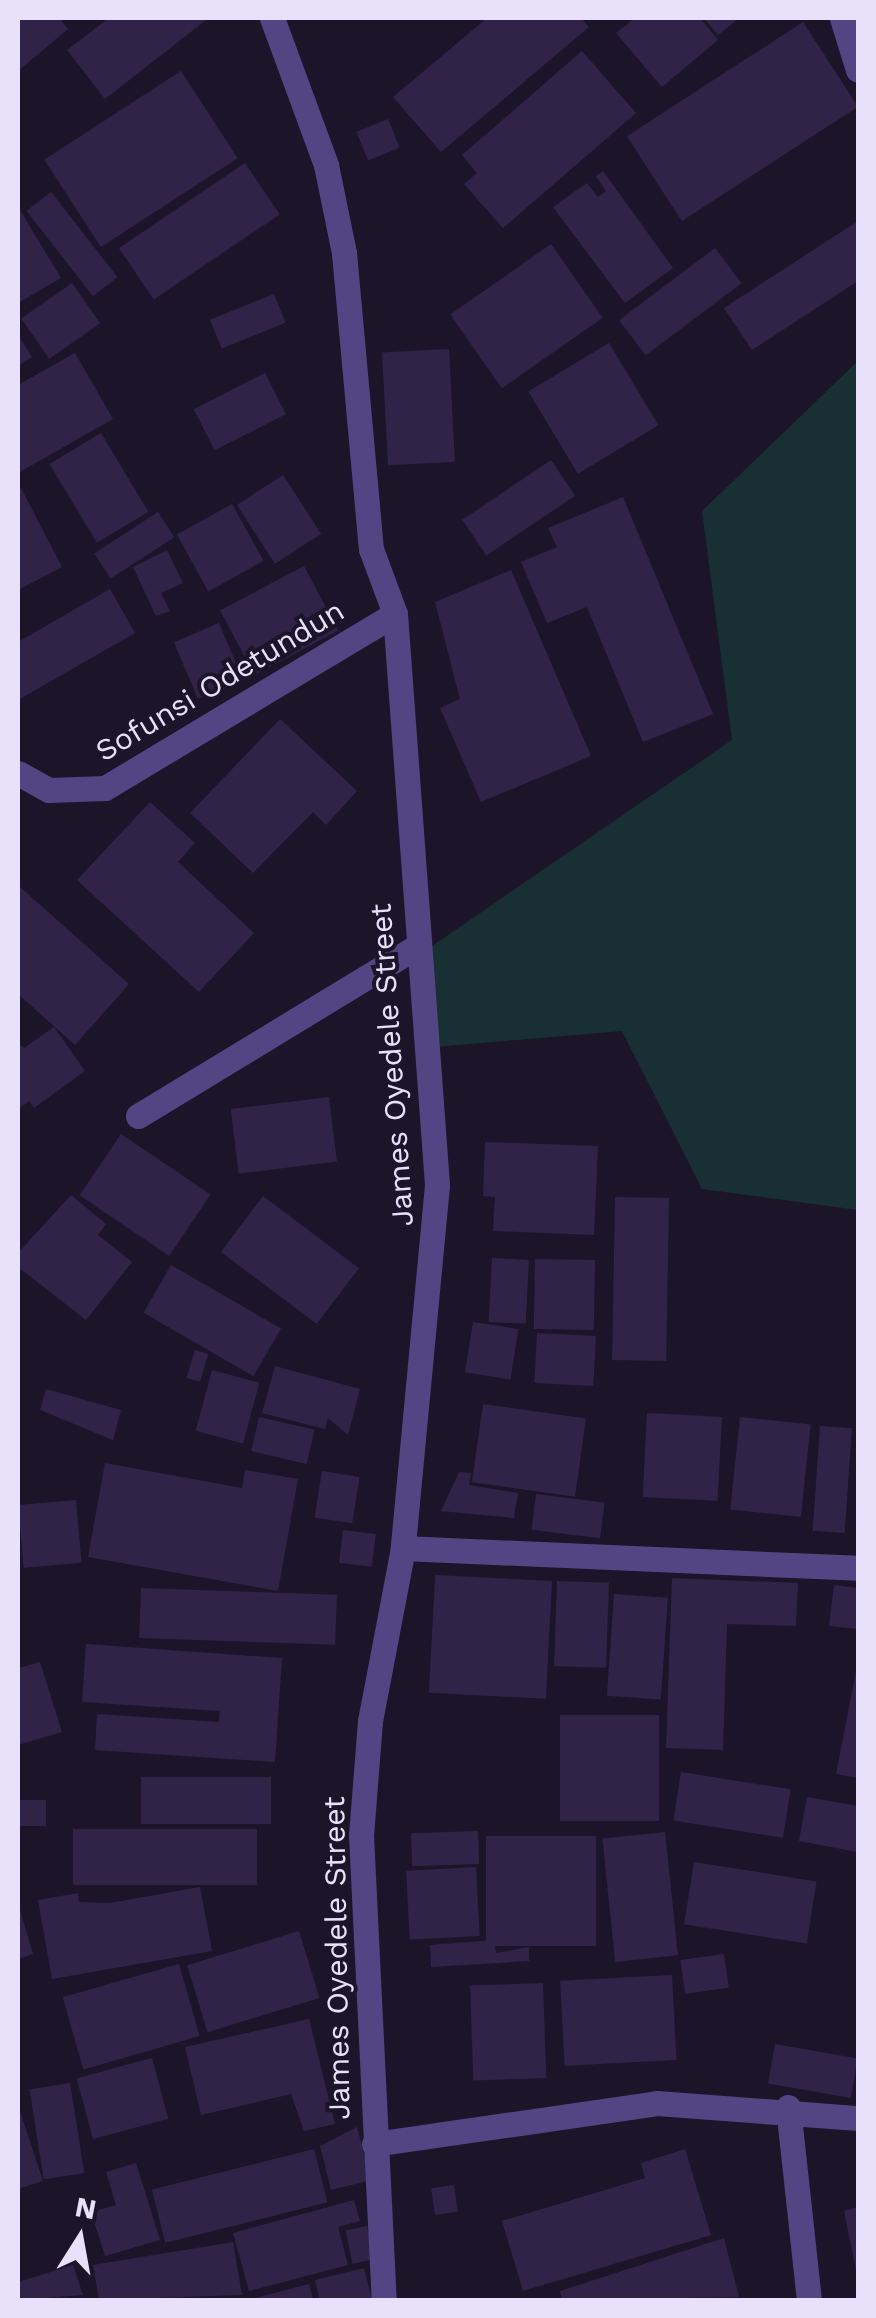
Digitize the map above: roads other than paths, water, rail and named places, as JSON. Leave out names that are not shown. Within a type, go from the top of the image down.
[{"type":"street","name":"James Oyedele Street","points":[[272,18],[334,200],[371,549],[395,614],[437,1253],[403,1548],[370,1721],[361,1834],[384,2300]]},
{"type":"street","points":[[842,18],[858,70]]},
{"type":"street","name":"Sofunsi Odetundun","points":[[18,773],[49,790],[105,788],[395,614]]},
{"type":"street","points":[[138,1116],[416,947]]},
{"type":"street","points":[[403,1548],[858,1568]]},
{"type":"street","points":[[374,2144],[656,2102],[788,2107],[858,2118]]},
{"type":"street","points":[[788,2107],[809,2300]]}]
